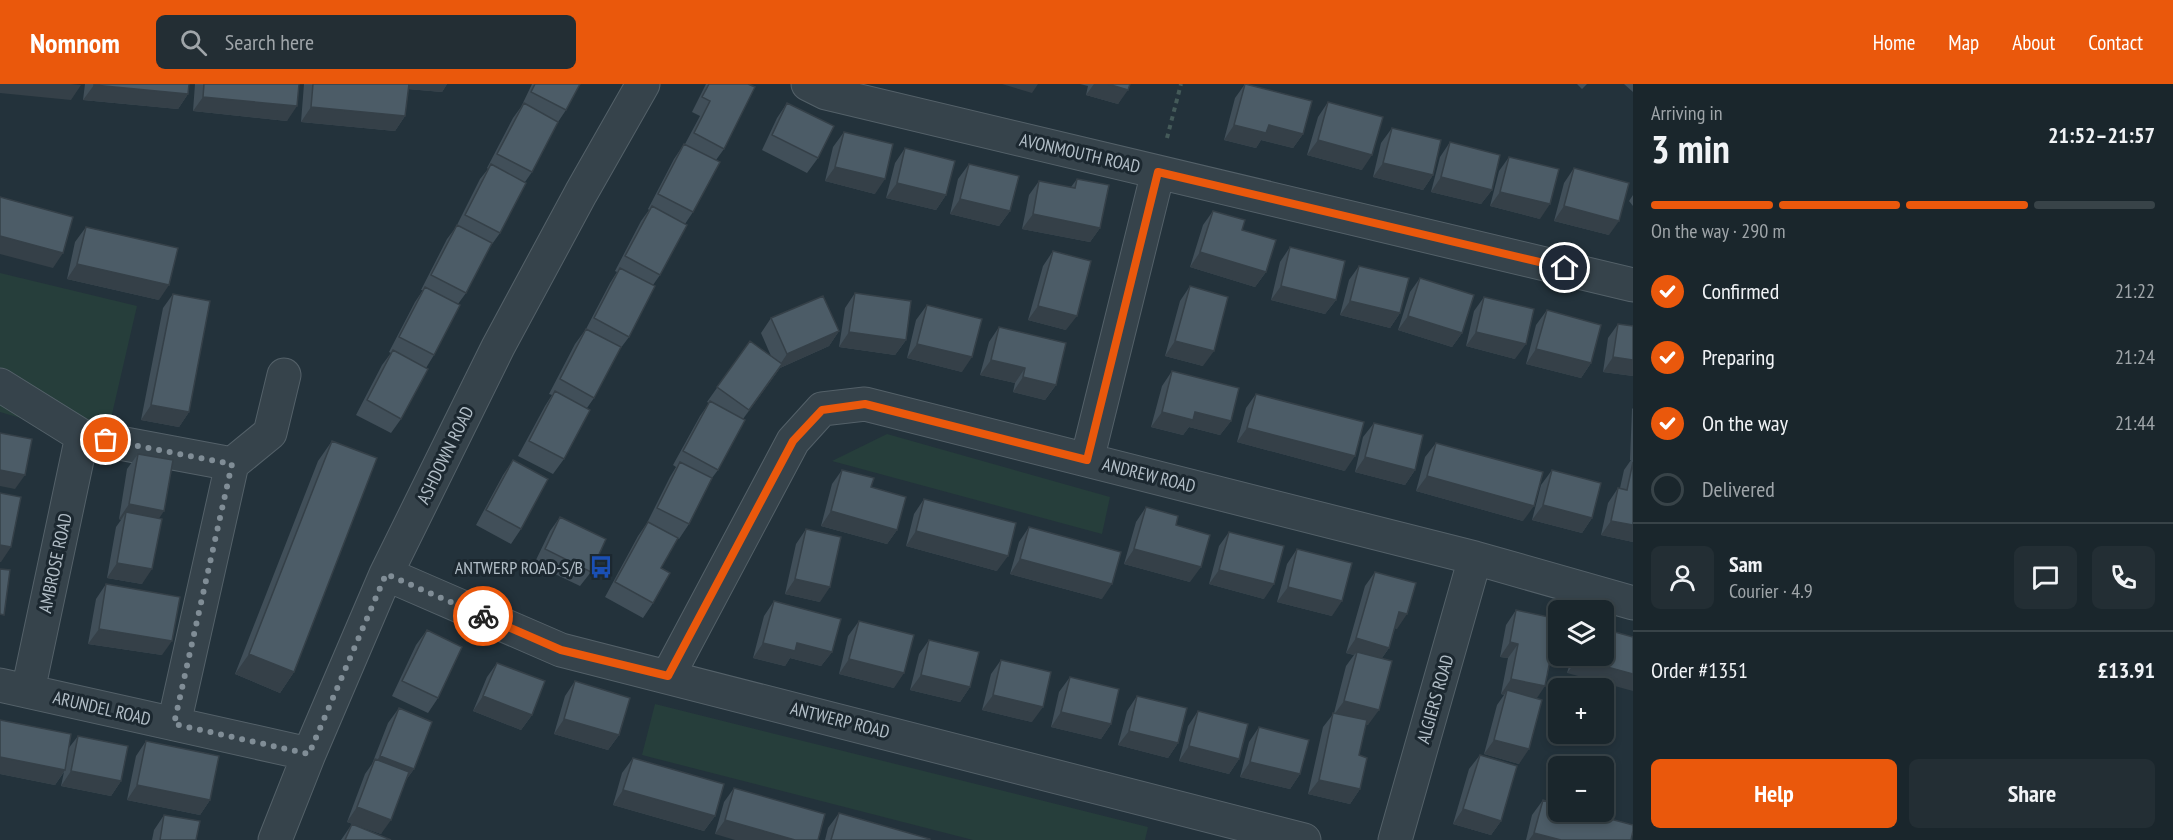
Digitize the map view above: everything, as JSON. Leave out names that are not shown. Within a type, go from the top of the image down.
[{"type":"street","name":"ASHDOWN ROAD","points":[[275,840],[386,574],[504,337],[581,193],[643,84]]},
{"type":"street","name":"AVONMOUTH ROAD","points":[[808,84],[826,93],[1633,285]]},
{"type":"street","points":[[1087,460],[1158,172]]},
{"type":"street","points":[[174,724],[232,464],[270,433],[284,375]]},
{"type":"street","points":[[0,385],[82,436],[232,464]]},
{"type":"street","name":"ANDREW ROAD","points":[[668,676],[793,441],[822,410],[865,404],[1475,558],[1633,603]]},
{"type":"street","name":"AMBROSE ROAD","points":[[14,688],[82,436]]},
{"type":"street","name":"ALGIERS ROAD","points":[[1395,840],[1475,558]]},
{"type":"street","name":"ANTWERP ROAD","points":[[386,574],[561,650],[1304,840]]},
{"type":"street","name":"ARUNDEL ROAD","points":[[14,688],[309,754]]},
{"type":"path","points":[[1158,172],[1181,84]]},
{"type":"green space","points":[[0,273],[137,306],[106,440],[82,436],[0,412]]},
{"type":"green space","points":[[887,434],[1110,497],[1102,534],[832,461]]},
{"type":"green space","points":[[655,704],[1148,827],[1145,840],[973,840],[642,755]]},
{"type":"building","points":[[94,84],[189,84],[188,94]]},
{"type":"building","points":[[204,84],[299,84],[297,106],[203,97]]},
{"type":"building","points":[[313,84],[409,84],[405,116],[311,107]]},
{"type":"building","points":[[535,84],[580,84],[566,110],[531,92]]},
{"type":"building","points":[[709,84],[748,84],[755,87],[724,149],[694,133],[710,101],[702,97]]},
{"type":"building","points":[[1108,84],[1130,84],[1128,90]]},
{"type":"building","points":[[1245,84],[1312,101],[1303,134],[1269,125],[1266,133],[1234,125]]},
{"type":"building","points":[[1328,102],[1383,117],[1372,155],[1318,140]]},
{"type":"building","points":[[524,103],[558,122],[532,172],[497,154]]},
{"type":"building","points":[[787,103],[834,126],[818,158],[772,135]]},
{"type":"building","points":[[1392,128],[1441,140],[1433,175],[1383,163]]},
{"type":"building","points":[[844,132],[893,144],[885,179],[835,167]]},
{"type":"building","points":[[1450,142],[1500,155],[1492,190],[1441,177]]},
{"type":"building","points":[[684,144],[720,162],[693,212],[658,194]]},
{"type":"building","points":[[905,148],[955,161],[946,195],[897,183]]},
{"type":"building","points":[[1509,157],[1559,169],[1550,204],[1500,192]]},
{"type":"building","points":[[491,164],[526,183],[500,233],[465,215]]},
{"type":"building","points":[[969,164],[1019,176],[1010,211],[960,199]]},
{"type":"building","points":[[1574,168],[1629,183],[1619,221],[1564,206]]},
{"type":"building","points":[[1077,179],[1109,185],[1100,228],[1033,214],[1039,181],[1075,188]]},
{"type":"building","points":[[0,197],[73,217],[63,253],[0,236]]},
{"type":"building","points":[[652,206],[687,225],[660,275],[625,256]]},
{"type":"building","points":[[1213,211],[1245,220],[1242,230],[1276,240],[1266,272],[1200,252]]},
{"type":"building","points":[[457,225],[492,243],[466,293],[431,275]]},
{"type":"building","points":[[86,227],[178,248],[169,285],[77,264]]},
{"type":"building","points":[[1290,247],[1345,261],[1336,300],[1281,286]]},
{"type":"building","points":[[1053,251],[1091,261],[1077,316],[1038,306]]},
{"type":"building","points":[[1359,266],[1409,278],[1400,313],[1350,301]]},
{"type":"building","points":[[620,268],[655,286],[629,337],[594,318]]},
{"type":"building","points":[[1420,278],[1474,295],[1462,333],[1408,316]]},
{"type":"building","points":[[1190,286],[1228,297],[1214,351],[1175,341]]},
{"type":"building","points":[[425,287],[460,305],[434,355],[399,337]]},
{"type":"building","points":[[855,293],[911,301],[906,340],[849,332]]},
{"type":"building","points":[[173,294],[210,301],[189,412],[151,405]]},
{"type":"building","points":[[823,296],[839,331],[787,354],[771,318]]},
{"type":"building","points":[[1484,297],[1534,309],[1526,344],[1476,332]]},
{"type":"building","points":[[927,305],[982,319],[972,357],[917,344]]},
{"type":"building","points":[[1547,310],[1601,325],[1591,363],[1536,349]]},
{"type":"building","points":[[1618,324],[1633,326],[1633,360],[1613,357]]},
{"type":"building","points":[[999,327],[1066,343],[1056,385],[1023,377],[1025,368],[991,360]]},
{"type":"building","points":[[586,329],[621,347],[594,398],[560,379]]},
{"type":"building","points":[[750,341],[782,364],[749,410],[717,387]]},
{"type":"building","points":[[393,350],[428,369],[401,419],[367,400]]},
{"type":"building","points":[[1172,371],[1239,388],[1231,421],[1195,412],[1193,420],[1162,412]]},
{"type":"building","points":[[555,391],[590,410],[564,459],[529,441]]},
{"type":"building","points":[[1256,394],[1364,422],[1355,456],[1247,428]]},
{"type":"building","points":[[710,401],[745,420],[718,470],[683,451]]},
{"type":"building","points":[[1374,423],[1423,435],[1415,470],[1365,457]]},
{"type":"building","points":[[0,433],[32,439],[25,475],[0,470]]},
{"type":"building","points":[[332,441],[377,458],[294,672],[249,654]]},
{"type":"building","points":[[1436,443],[1543,472],[1534,506],[1427,476]]},
{"type":"building","points":[[138,454],[173,460],[164,511],[129,504]]},
{"type":"building","points":[[513,460],[548,479],[521,529],[486,510]]},
{"type":"building","points":[[680,462],[712,478],[689,524],[657,508]]},
{"type":"building","points":[[1633,462],[1633,525],[1611,521],[1618,488],[1627,490]]},
{"type":"building","points":[[842,470],[874,478],[871,487],[906,497],[897,530],[831,511]]},
{"type":"building","points":[[1552,470],[1601,483],[1592,518],[1543,505]]},
{"type":"building","points":[[0,493],[21,497],[11,547],[0,545]]},
{"type":"building","points":[[924,499],[1016,523],[1008,556],[916,531]]},
{"type":"building","points":[[1146,507],[1178,516],[1176,525],[1210,535],[1201,567],[1134,549]]},
{"type":"building","points":[[126,512],[162,519],[152,569],[117,563]]},
{"type":"building","points":[[560,517],[606,539],[591,572],[545,549]]},
{"type":"building","points":[[648,522],[678,538],[661,568],[670,573],[653,603],[615,582]]},
{"type":"building","points":[[1029,527],[1121,552],[1112,584],[1020,559]]},
{"type":"building","points":[[806,529],[841,537],[830,587],[795,579]]},
{"type":"building","points":[[1229,532],[1284,546],[1274,584],[1219,570]]},
{"type":"building","points":[[1297,549],[1352,563],[1342,601],[1288,587]]},
{"type":"building","points":[[0,569],[10,570],[4,615],[0,614]]},
{"type":"building","points":[[1375,572],[1416,583],[1407,614],[1399,612],[1389,648],[1356,638]]},
{"type":"building","points":[[106,584],[180,597],[172,641],[99,629]]},
{"type":"building","points":[[774,601],[841,619],[832,652],[797,643],[795,651],[763,643]]},
{"type":"building","points":[[1516,610],[1548,617],[1549,666],[1545,686],[1511,679],[1518,644],[1510,642]]},
{"type":"building","points":[[859,621],[914,635],[904,673],[849,659]]},
{"type":"building","points":[[427,630],[462,647],[438,698],[402,681]]},
{"type":"building","points":[[1614,632],[1633,637],[1633,674],[1604,666],[1614,666]]},
{"type":"building","points":[[929,640],[979,652],[970,687],[921,675]]},
{"type":"building","points":[[1357,652],[1392,661],[1379,710],[1344,701]]},
{"type":"building","points":[[1001,660],[1051,672],[1043,707],[993,695]]},
{"type":"building","points":[[497,663],[545,681],[532,715],[483,696]]},
{"type":"building","points":[[1070,677],[1119,689],[1111,724],[1061,712]]},
{"type":"building","points":[[575,681],[630,698],[619,735],[564,719]]},
{"type":"building","points":[[1507,690],[1542,700],[1529,749],[1494,740]]},
{"type":"building","points":[[1137,696],[1187,708],[1178,743],[1129,731]]},
{"type":"building","points":[[399,708],[432,722],[414,769],[380,756]]},
{"type":"building","points":[[1198,711],[1248,724],[1239,759],[1189,746]]},
{"type":"building","points":[[1333,713],[1367,720],[1359,755],[1367,758],[1360,789],[1319,780]]},
{"type":"building","points":[[0,720],[71,734],[65,770],[0,757]]},
{"type":"building","points":[[1259,727],[1309,740],[1300,774],[1250,762]]},
{"type":"building","points":[[78,736],[128,746],[121,781],[71,771]]},
{"type":"building","points":[[146,741],[219,756],[210,800],[137,785]]},
{"type":"building","points":[[1480,755],[1517,766],[1501,821],[1463,809]]},
{"type":"building","points":[[633,758],[724,784],[715,816],[623,790]]},
{"type":"building","points":[[375,759],[409,772],[391,820],[357,807]]},
{"type":"building","points":[[734,788],[825,814],[818,840],[795,840],[725,820]]},
{"type":"building","points":[[1543,800],[1548,802],[1548,822],[1614,822],[1614,820],[1633,825],[1631,840],[1561,840],[1534,833]]},
{"type":"building","points":[[839,813],[930,839],[930,840],[831,840]]},
{"type":"building","points":[[164,815],[200,821],[196,840],[160,840]]},
{"type":"building","points":[[352,824],[391,840],[345,840]]},
{"type":"way so far","points":[[106,440],[232,464],[174,724],[309,754],[386,574],[483,616]]},
{"type":"place","name":"ANTWERP ROAD-S/B","points":[[601,567]]},
{"type":"route","points":[[483,616],[561,650],[668,676],[793,441],[822,410],[865,404],[1087,460],[1158,172],[1565,268]]}]
